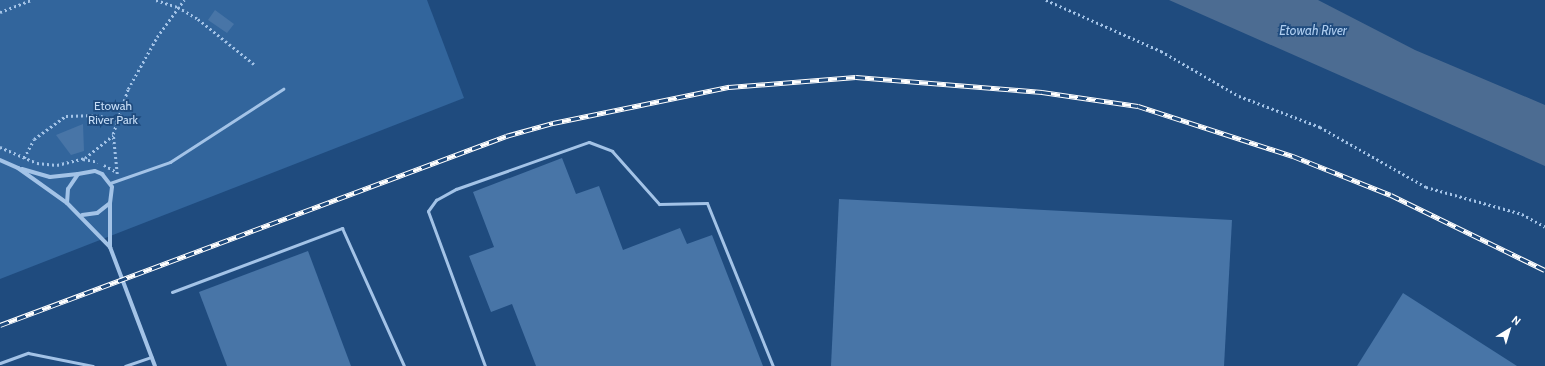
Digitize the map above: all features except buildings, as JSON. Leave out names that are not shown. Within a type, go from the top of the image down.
[{"type":"street","points":[[0,160],[18,168],[50,177],[94,171],[110,183],[110,247],[155,366]]},
{"type":"street","points":[[18,168],[82,215],[110,247]]},
{"type":"street","points":[[67,203],[68,189],[78,174]]},
{"type":"street","points":[[82,215],[97,213],[110,203]]},
{"type":"lane","points":[[110,183],[170,162],[283,89]]},
{"type":"lane","points":[[485,366],[428,211],[436,200],[456,189],[589,142],[612,151],[658,204],[707,203],[773,366]]},
{"type":"lane","points":[[172,292],[342,228],[404,366]]},
{"type":"lane","points":[[0,363],[28,353],[93,366]]},
{"type":"lane","points":[[125,366],[151,358]]},
{"type":"path","points":[[0,12],[31,0]]},
{"type":"path","points":[[156,0],[178,7],[222,36],[254,64]]},
{"type":"path","points":[[120,180],[116,171],[113,134],[116,120],[128,89],[178,7],[184,0]]},
{"type":"path","points":[[1046,0],[1161,51],[1239,96],[1320,128],[1426,187],[1522,214],[1545,227]]},
{"type":"path","points":[[24,158],[34,139],[66,116],[96,115],[116,120]]},
{"type":"path","points":[[0,147],[42,164],[68,164],[85,158],[113,134]]},
{"type":"green space","name":"Etowah River Park","points":[[0,0],[427,0],[464,98],[0,279]]},
{"type":"water","name":"Etowah River","points":[[1169,0],[1318,0],[1415,50],[1545,105],[1545,166]]},
{"type":"railway","points":[[0,325],[506,136],[553,123],[729,87],[856,77],[1042,92],[1138,106],[1293,156],[1391,195],[1545,270]]}]
